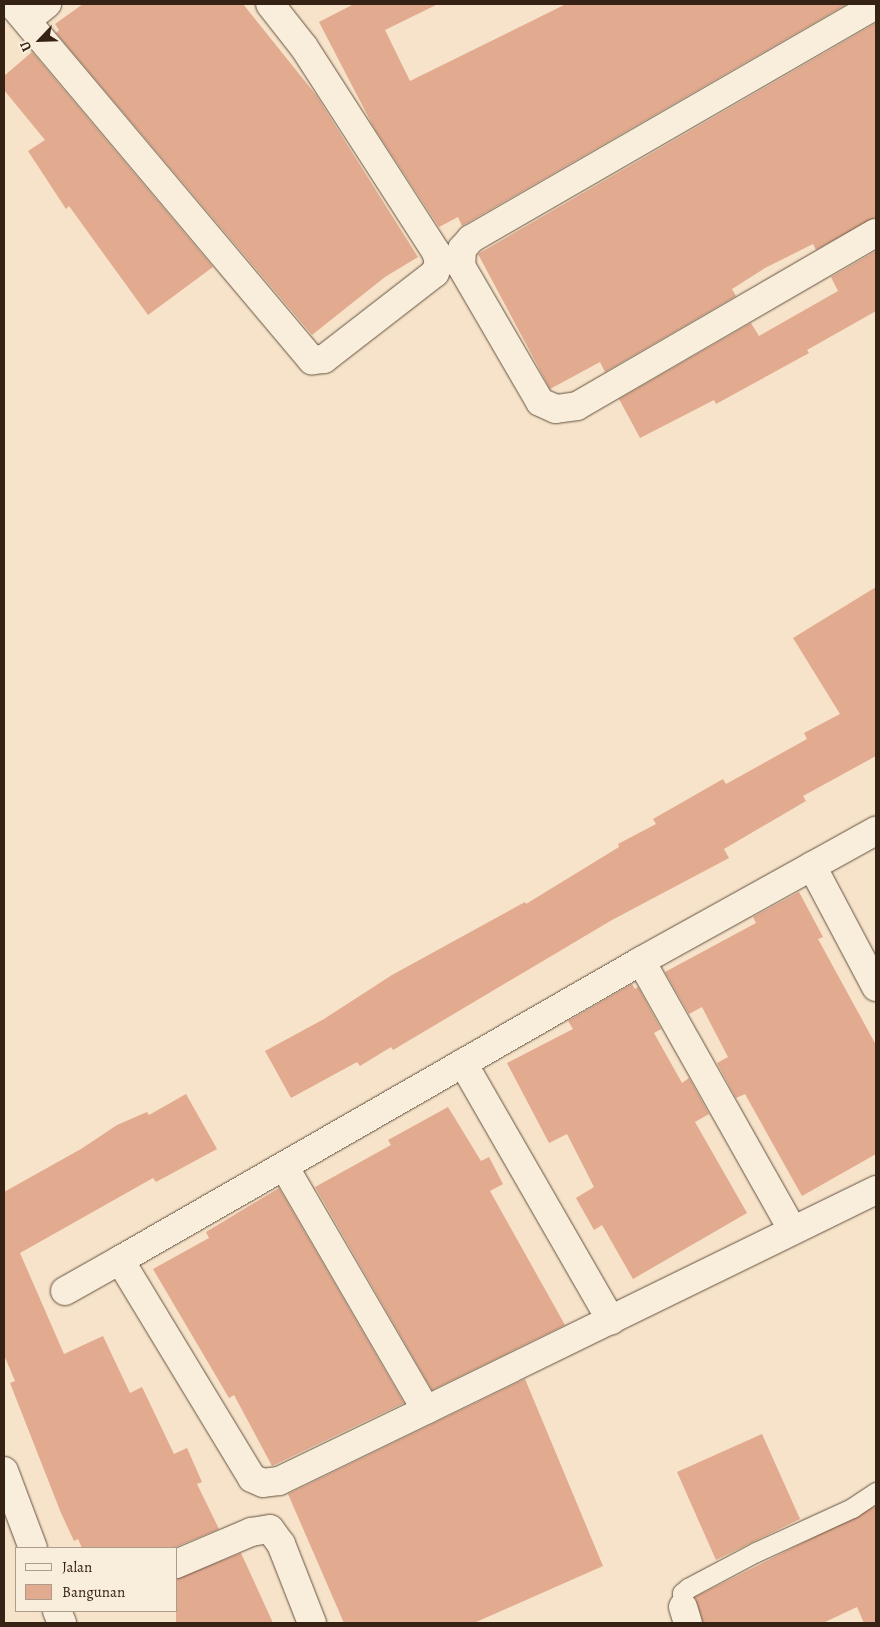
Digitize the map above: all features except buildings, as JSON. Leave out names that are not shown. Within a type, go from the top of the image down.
[{"type":"street","points":[[28,9],[312,360],[324,359],[435,273],[438,263],[436,252],[308,54],[270,4]]},
{"type":"street","points":[[876,6],[471,238],[462,249],[461,266],[540,402],[556,409],[577,406],[876,233]]},
{"type":"street","points":[[65,1292],[641,961],[876,830]]},
{"type":"street","points":[[812,866],[876,987]]},
{"type":"street","points":[[641,961],[792,1229]]},
{"type":"street","points":[[463,1063],[611,1320]]},
{"type":"street","points":[[284,1166],[426,1410]]},
{"type":"street","points":[[120,1260],[252,1478],[264,1483],[279,1481],[611,1320],[792,1229],[876,1190]]},
{"type":"street","points":[[4,1471],[33,1547]]},
{"type":"street","points":[[178,1563],[252,1532],[270,1529],[281,1544],[312,1623]]},
{"type":"lane","points":[[685,1615],[682,1593],[688,1588],[756,1552],[852,1508],[876,1492]]}]
